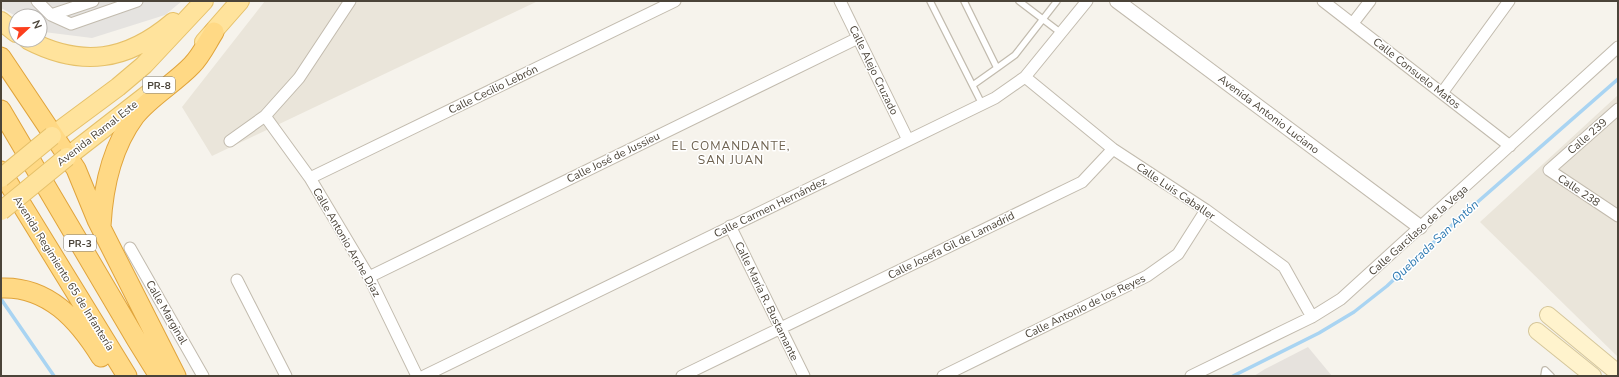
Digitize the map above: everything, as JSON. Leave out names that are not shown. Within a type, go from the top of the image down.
[{"type":"highway","points":[[101,227],[103,204],[110,171],[125,133],[136,115],[193,64],[214,32]]},
{"type":"highway","points":[[3,57],[52,136],[76,170],[101,227],[176,376]]},
{"type":"highway","name":"PR-3","points":[[1,110],[159,376]]},
{"type":"highway","name":"Avenida Regimiento 65 de Infantería","points":[[1,171],[127,376]]},
{"type":"highway","points":[[1,288],[15,288],[33,292],[50,299],[66,312],[86,335],[113,376]]},
{"type":"main road","name":"Avenida Ramal Este","points":[[1,211],[163,81],[214,32],[240,1]]},
{"type":"main road","points":[[45,48],[71,55],[111,56],[138,46],[199,6]]},
{"type":"main road","name":"PR-8","points":[[1,178],[52,136],[118,87],[144,65],[199,6]]},
{"type":"main road","points":[[1548,315],[1618,373]]},
{"type":"main road","points":[[1537,331],[1593,376]]},
{"type":"street","points":[[36,1],[51,15],[71,24],[137,1]]},
{"type":"street","points":[[51,15],[93,1]]},
{"type":"street","points":[[230,141],[265,116],[299,78],[350,1]]},
{"type":"street","name":"Calle Cecilio Lebrón","points":[[310,178],[675,1]]},
{"type":"street","name":"Calle Alejo Cruzado","points":[[840,1],[908,140]]},
{"type":"street","name":"Calle Carmen Hernández","points":[[424,376],[995,98],[1025,77],[1087,1]]},
{"type":"street","name":"Avenida Antonio Luciano","points":[[1117,1],[1420,227]]},
{"type":"street","name":"Calle Consuelo Matos","points":[[1323,1],[1510,146]]},
{"type":"street","points":[[1353,23],[1370,1]]},
{"type":"street","points":[[1442,93],[1509,1]]},
{"type":"street","name":"Calle José de Jussieu","points":[[368,277],[858,38]]},
{"type":"street","name":"Calle Garcilaso de la Vega","points":[[1191,376],[1312,317],[1341,298],[1618,47]]},
{"type":"street","name":"Calle Luis Caballer","points":[[1025,77],[1113,149],[1206,210],[1284,267],[1312,317]]},
{"type":"street","name":"Calle 239","points":[[1556,163],[1618,109]]},
{"type":"street","name":"Calle Antonio Arche Díaz","points":[[265,116],[310,178],[368,277],[417,376]]},
{"type":"street","name":"Calle Josefa Gil de Lamadrid","points":[[682,376],[1082,182],[1113,149]]},
{"type":"street","name":"Calle 238","points":[[1556,163],[1548,170],[1618,216]]},
{"type":"street","name":"Calle Antonio de los Reyes","points":[[943,376],[1147,276],[1178,254],[1206,210]]},
{"type":"street","name":"Calle María R. Bustamante","points":[[730,226],[804,376]]},
{"type":"street","name":"Calle Marginal","points":[[130,248],[204,376]]},
{"type":"street","points":[[238,280],[286,376]]},
{"type":"street","points":[[1537,331],[1548,315]]},
{"type":"lane","points":[[930,1],[982,104]]},
{"type":"lane","points":[[964,1],[997,68]]},
{"type":"lane","points":[[1019,1],[1061,33]]},
{"type":"lane","points":[[973,85],[1015,55],[1057,1]]},
{"type":"lane","points":[[1544,376],[1545,370],[1551,376]]},
{"type":"shaded area","points":[[1,1],[182,1],[165,15],[92,38],[48,32],[48,8],[8,8],[8,12],[1,8]]},
{"type":"shaded area","points":[[265,1],[538,1],[212,156],[182,107]]},
{"type":"shaded area","points":[[1618,95],[1618,357],[1480,222]]},
{"type":"shaded area","points":[[1308,347],[1332,376],[1254,376],[1265,369]]},
{"type":"waterway","name":"Quebrada San Antón","points":[[1233,376],[1319,333],[1354,312],[1387,286],[1465,213],[1618,79]]},
{"type":"waterway","name":"Quebrada San Antón","points":[[1,299],[54,376]]},
{"type":"district","name":"EL COMANDANTE, SAN JUAN","points":[[731,153]]}]
